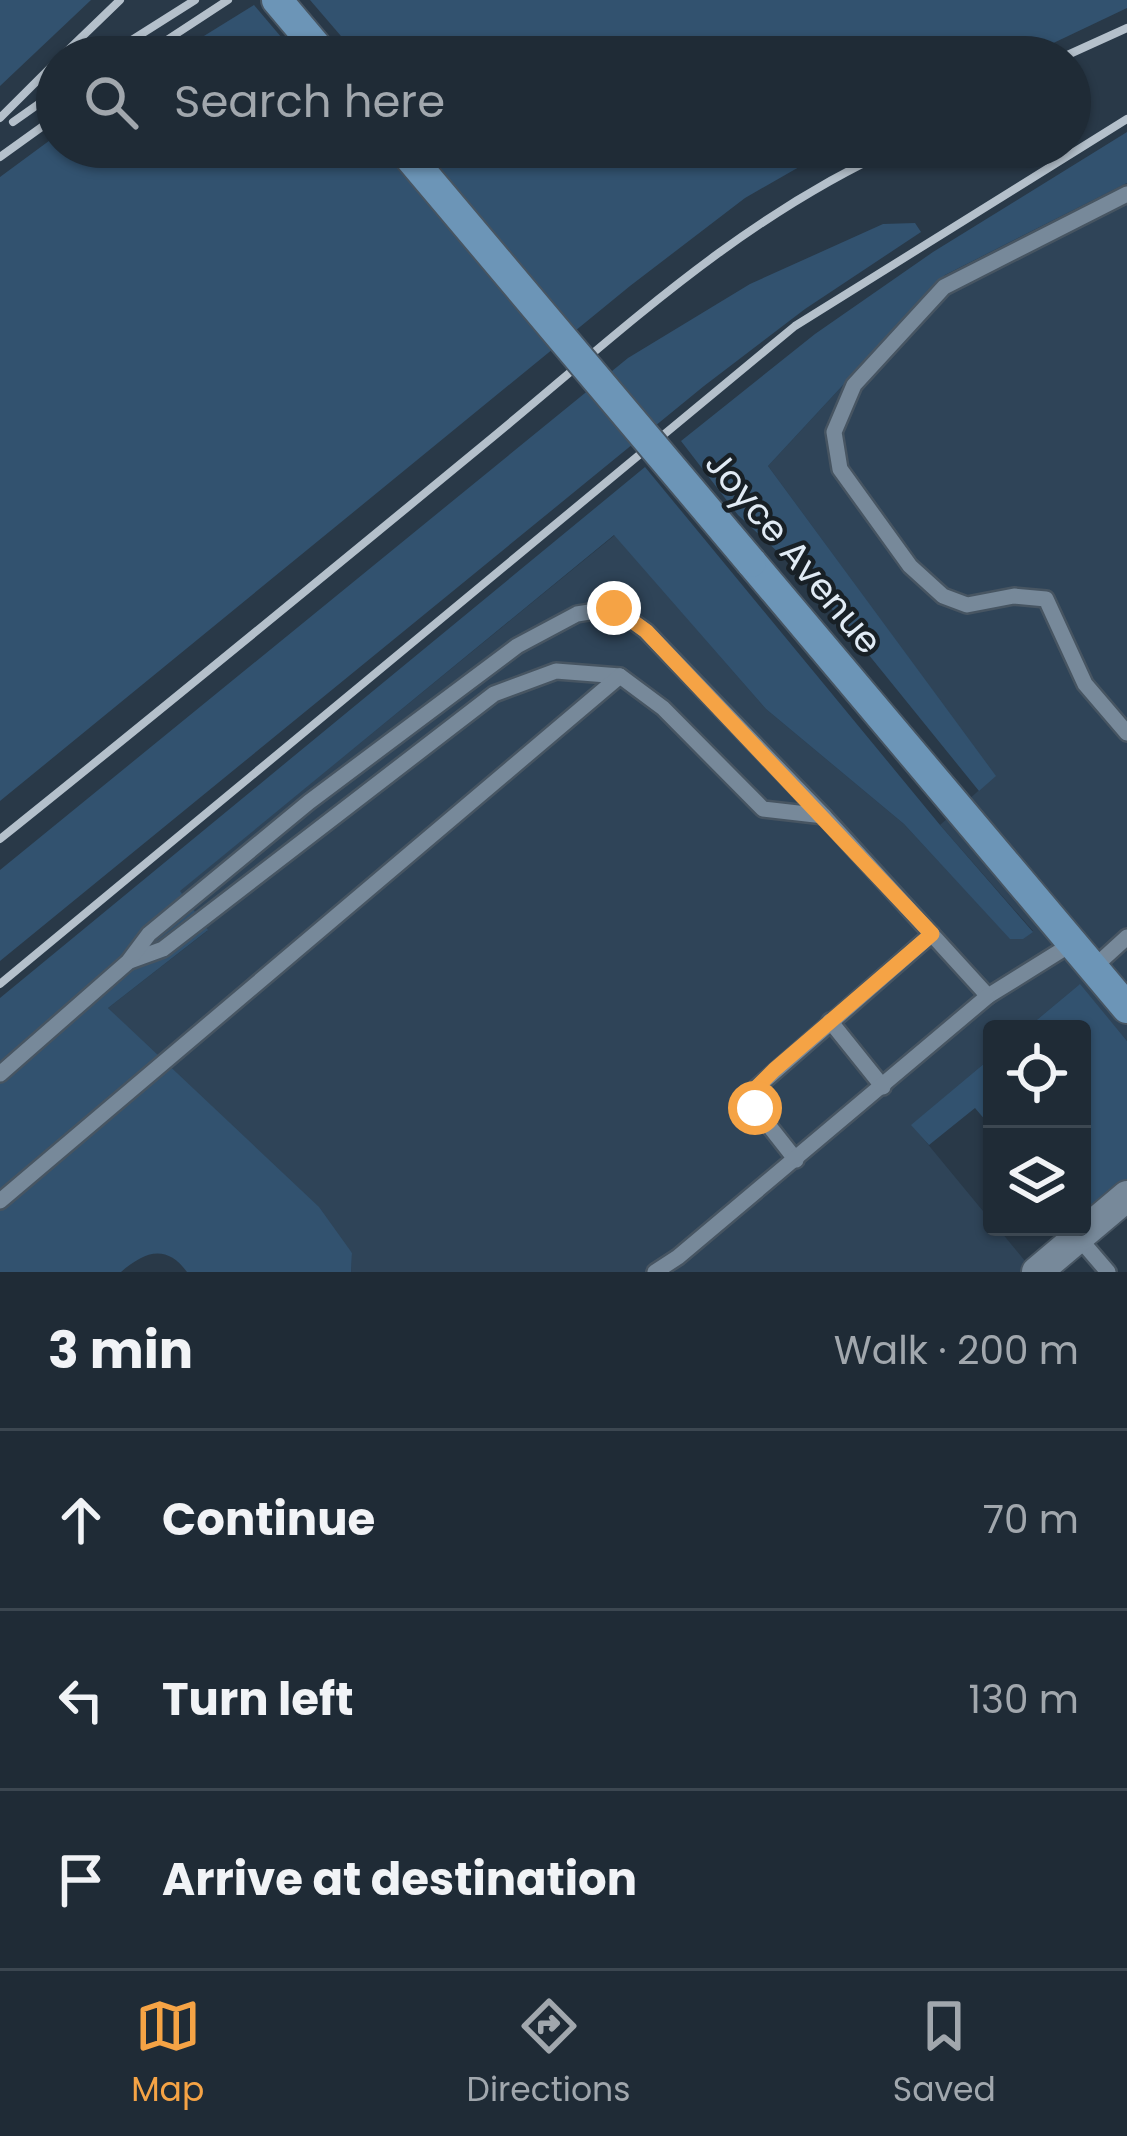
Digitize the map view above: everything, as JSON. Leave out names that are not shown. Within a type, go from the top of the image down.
[{"type":"street","points":[[278,0],[308,36]]},
{"type":"street","name":"Joyce Avenue","points":[[419,168],[1127,1008]]},
{"type":"street","points":[[1037,1272],[1127,1196]]},
{"type":"lane","points":[[1127,194],[944,287],[854,385],[834,432],[840,469],[910,566],[943,596],[967,605],[1014,596],[1046,599],[1085,684],[1127,733]]},
{"type":"lane","points":[[0,1074],[128,962],[149,934],[309,802],[517,646],[577,614],[614,608],[646,631],[988,996]]},
{"type":"lane","points":[[128,962],[163,949],[494,694],[556,671],[620,676],[663,708],[763,809],[824,816]]},
{"type":"lane","points":[[0,1202],[620,676]]},
{"type":"lane","points":[[796,1160],[755,1108],[756,1088],[932,934]]},
{"type":"lane","points":[[1093,968],[1127,937]]},
{"type":"lane","points":[[655,1272],[679,1257],[988,996],[1072,943]]},
{"type":"lane","points":[[830,1021],[883,1087]]},
{"type":"lane","points":[[1078,1237],[1108,1272]]},
{"type":"shaded area","points":[[0,0],[91,0],[53,36],[36,36],[36,52],[0,86]]},
{"type":"shaded area","points":[[310,0],[1127,0],[1127,8],[1068,36],[341,36]]},
{"type":"shaded area","points":[[254,5],[280,36],[204,36]]},
{"type":"shaded area","points":[[1127,132],[1127,183],[945,275],[768,466],[996,776],[979,791],[809,581],[738,515],[681,441],[815,334],[933,252],[1069,168],[1091,168],[1091,154]]},
{"type":"shaded area","points":[[36,150],[36,168],[797,168],[745,198],[630,286],[0,801],[0,177]]},
{"type":"shaded area","points":[[1127,183],[1127,1041],[1079,985],[1037,1020],[983,1020],[983,1065],[912,1125],[983,1211],[983,1236],[1004,1236],[1034,1272],[351,1272],[352,1253],[108,1008],[207,931],[179,891],[615,535],[766,709],[904,824],[1010,938],[1033,931],[940,825],[995,776],[768,466],[945,275]]},
{"type":"shaded area","points":[[915,223],[921,232],[805,309],[704,386],[0,961],[0,870],[628,358],[750,284],[883,224]]},
{"type":"shaded area","points":[[645,467],[1033,932],[1023,939],[1010,939],[904,824],[766,709],[614,535],[180,891],[208,930],[108,1008],[319,1207],[352,1253],[351,1272],[187,1272],[171,1257],[155,1254],[121,1272],[0,1272],[0,998]]},
{"type":"shaded area","points":[[1080,984],[1127,1041],[1127,1182],[1091,1213],[1091,1020],[1037,1020]]},
{"type":"shaded area","points":[[983,1065],[983,1117],[975,1108],[929,1145],[911,1125]]},
{"type":"railway","points":[[83,36],[120,0]]},
{"type":"railway","points":[[138,36],[195,0]]},
{"type":"railway","points":[[173,36],[228,0]]},
{"type":"railway","points":[[1091,44],[1127,28]]},
{"type":"railway","points":[[0,118],[36,82]]},
{"type":"railway","points":[[13,122],[36,106]]},
{"type":"railway","points":[[1091,141],[1127,119]]},
{"type":"railway","points":[[0,157],[36,131]]},
{"type":"railway","points":[[0,839],[685,278],[786,207],[856,168]]},
{"type":"railway","points":[[0,984],[795,326],[1048,168]]},
{"type":"route","points":[[614,608],[646,631],[932,934],[774,1070],[756,1088],[755,1108]]}]
